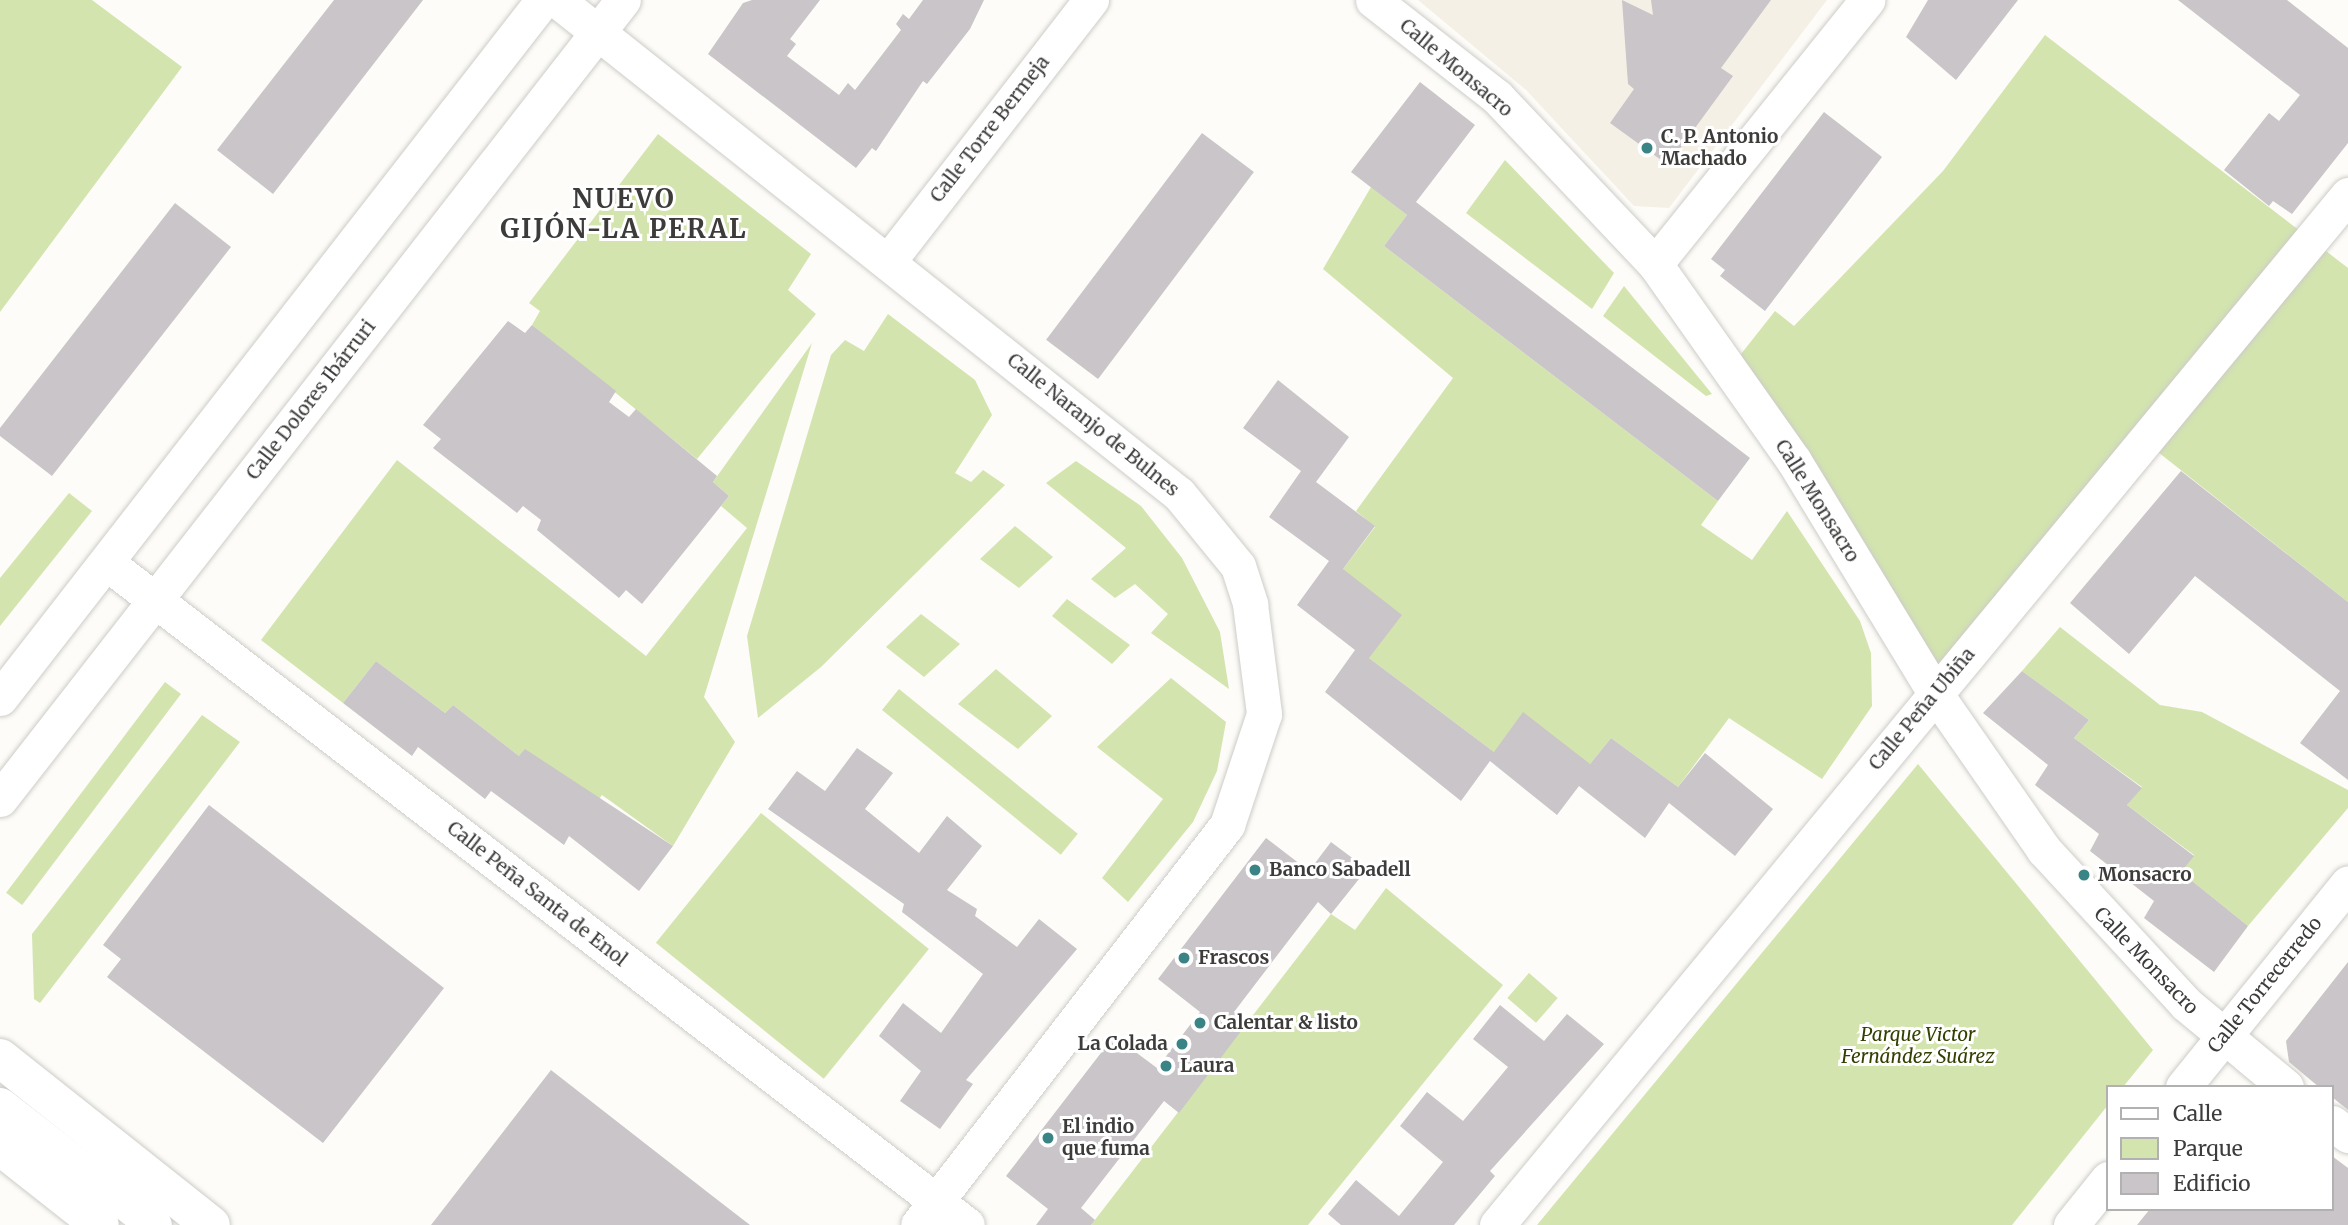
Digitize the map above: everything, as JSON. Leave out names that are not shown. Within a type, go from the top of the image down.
[{"type":"main road","points":[[0,1058],[211,1225]]},
{"type":"main road","points":[[0,1146],[100,1225]]},
{"type":"street","points":[[0,698],[543,0]]},
{"type":"street","name":"Calle Naranjo de Bulnes","points":[[557,0],[890,259],[1179,494],[1238,566],[1263,675],[1264,714],[1227,825],[927,1213]]},
{"type":"street","name":"Calle Dolores Ibárruri","points":[[0,799],[623,0]]},
{"type":"street","name":"Calle Torre Bermeja","points":[[890,259],[1091,0]]},
{"type":"street","name":"Calle Monsacro","points":[[1373,0],[1497,97],[1656,264],[1794,461],[1935,693],[2044,850],[2222,1037],[2283,1085]]},
{"type":"street","points":[[1656,264],[1867,0]]},
{"type":"street","name":"Calle Peña Ubiña","points":[[1497,1225],[2348,195]]},
{"type":"street","name":"Calle Peña Santa de Enol","points":[[107,563],[156,598],[927,1213],[967,1225]]},
{"type":"street","name":"Calle Torrecerredo","points":[[2185,1085],[2348,883]]},
{"type":"street","points":[[0,1105],[154,1225]]},
{"type":"street","points":[[2071,1225],[2106,1181]]},
{"type":"shaded area","name":"C. P. Antonio Machado","points":[[1418,0],[1827,0],[1669,208],[1634,206],[1526,90]]},
{"type":"green space","points":[[0,0],[92,0],[182,67],[0,312]]},
{"type":"green space","points":[[2045,35],[2348,268],[2348,602],[2144,441],[1935,692],[1730,368],[1775,311],[1794,326],[1943,171]]},
{"type":"green space","points":[[658,134],[811,254],[788,290],[816,314],[697,459],[532,325],[540,311],[529,303]]},
{"type":"green space","points":[[1505,160],[1614,273],[1592,309],[1466,213]]},
{"type":"green space","points":[[1371,187],[1407,215],[1384,246],[1718,501],[1701,525],[1752,560],[1787,511],[1860,621],[1871,653],[1872,706],[1822,779],[1729,718],[1678,787],[1611,738],[1590,764],[1494,752],[1369,658],[1343,569],[1375,527],[1356,511],[1453,378],[1323,269]]},
{"type":"green space","points":[[1624,286],[1712,394],[1706,396],[1603,316]]},
{"type":"green space","points":[[888,314],[975,380],[992,415],[955,473],[971,482],[983,470],[1005,485],[821,667],[758,718],[747,636],[831,355],[845,340],[864,351]]},
{"type":"green space","points":[[812,343],[704,697],[735,742],[673,846],[602,795],[597,802],[519,756],[453,705],[445,713],[376,661],[343,703],[261,640],[397,460],[646,656],[747,528],[721,506],[729,496],[713,482]]},
{"type":"green space","points":[[1076,461],[1141,506],[1182,558],[1220,632],[1229,689],[1151,633],[1168,614],[1135,584],[1115,598],[1091,579],[1126,548],[1046,483]]},
{"type":"green space","points":[[69,493],[92,511],[0,626],[0,578]]},
{"type":"green space","points":[[1015,526],[1053,557],[1019,588],[980,559]]},
{"type":"green space","points":[[1067,599],[1130,645],[1112,664],[1052,616]]},
{"type":"green space","points":[[921,614],[960,644],[924,677],[886,647]]},
{"type":"green space","points":[[2060,627],[2160,705],[2202,712],[2348,790],[2348,808],[2248,926],[2181,872],[2194,855],[2127,805],[2142,787],[2074,738],[2089,720],[2022,671]]},
{"type":"green space","points":[[996,669],[1052,716],[1018,749],[958,704]]},
{"type":"green space","points":[[1171,678],[1226,722],[1217,771],[1193,822],[1128,902],[1102,878],[1163,799],[1097,747]]},
{"type":"green space","points":[[165,682],[181,694],[22,905],[6,893]]},
{"type":"green space","points":[[899,689],[1078,834],[1061,855],[882,710]]},
{"type":"green space","points":[[202,715],[240,742],[40,1003],[34,999],[32,934]]},
{"type":"green space","name":"Parque Victor Fernández Suárez","points":[[1918,764],[2153,1050],[2125,1085],[2106,1085],[2106,1108],[2012,1225],[1537,1225]]},
{"type":"green space","points":[[761,813],[929,949],[824,1079],[656,943]]},
{"type":"green space","points":[[1386,888],[1503,985],[1308,1225],[1091,1225],[1331,914],[1355,930]]},
{"type":"green space","points":[[1529,973],[1558,998],[1536,1023],[1507,998]]},
{"type":"building","points":[[334,0],[423,0],[273,194],[217,150]]},
{"type":"building","points":[[752,0],[820,0],[790,39],[796,44],[787,56],[839,95],[848,83],[855,90],[901,30],[896,24],[903,14],[909,19],[923,0],[984,0],[970,29],[927,84],[923,81],[876,151],[872,148],[856,168],[708,54],[743,3]]},
{"type":"building","points":[[1622,0],[1653,15],[1651,0],[1771,0],[1721,68],[1733,76],[1668,165],[1610,123],[1634,89],[1628,84]]},
{"type":"building","points":[[1928,0],[2018,0],[1956,80],[1906,37]]},
{"type":"building","points":[[2178,0],[2287,0],[2348,48],[2348,143],[2292,214],[2273,201],[2269,206],[2224,170],[2269,113],[2279,121],[2300,95]]},
{"type":"building","points":[[1420,82],[1475,125],[1416,202],[1750,458],[1718,501],[1384,246],[1407,215],[1351,172]]},
{"type":"building","points":[[1824,112],[1882,157],[1765,311],[1720,276],[1725,270],[1711,259]]},
{"type":"building","points":[[1202,133],[1254,172],[1098,379],[1046,340]]},
{"type":"building","points":[[175,203],[231,247],[52,476],[0,436],[0,428]]},
{"type":"building","points":[[508,321],[525,333],[532,325],[616,391],[609,402],[629,417],[636,409],[717,476],[713,482],[729,496],[642,604],[626,590],[619,598],[537,530],[541,520],[523,506],[517,513],[433,448],[441,439],[423,425]]},
{"type":"building","points":[[1278,380],[1349,437],[1316,482],[1375,526],[1343,569],[1402,615],[1369,658],[1494,752],[1523,712],[1590,764],[1611,738],[1678,787],[1705,753],[1773,809],[1735,856],[1669,803],[1645,838],[1579,786],[1557,815],[1490,761],[1461,801],[1325,692],[1355,650],[1297,605],[1329,561],[1269,517],[1301,471],[1243,428]]},
{"type":"building","points":[[2181,471],[2348,602],[2348,780],[2300,743],[2340,691],[2195,576],[2129,654],[2070,603]]},
{"type":"building","points":[[376,661],[445,713],[453,705],[519,756],[525,749],[673,846],[639,891],[569,836],[564,845],[491,791],[485,799],[418,747],[412,756],[343,703]]},
{"type":"building","points":[[2022,671],[2089,720],[2074,738],[2142,788],[2127,805],[2194,856],[2181,872],[2248,926],[2214,972],[2144,918],[2154,901],[2090,851],[2099,834],[2035,785],[2048,765],[1983,713]]},
{"type":"building","points":[[857,748],[893,773],[865,809],[919,853],[947,816],[982,846],[947,890],[977,909],[975,916],[1017,947],[1039,919],[1077,949],[966,1080],[973,1084],[940,1129],[900,1101],[921,1071],[879,1036],[903,1003],[941,1033],[983,974],[902,912],[904,904],[768,809],[797,771],[825,791]]},
{"type":"building","points":[[209,805],[444,988],[323,1143],[107,977],[121,959],[103,945]]},
{"type":"building","points":[[1266,838],[1309,871],[1331,842],[1367,869],[1331,914],[1318,902],[1234,1012],[1248,1022],[1179,1113],[1164,1101],[1081,1208],[1095,1220],[1091,1225],[1036,1225],[1048,1209],[1006,1176],[1114,1036],[1157,1068],[1200,1012],[1158,979]]},
{"type":"building","points":[[2348,962],[2348,1110],[2334,1099],[2334,1085],[2317,1085],[2289,1062],[2286,1041]]},
{"type":"building","points":[[1500,1005],[1544,1041],[1567,1014],[1604,1044],[1490,1171],[1495,1176],[1454,1225],[1341,1225],[1328,1214],[1356,1180],[1399,1216],[1443,1162],[1400,1126],[1427,1092],[1463,1121],[1508,1067],[1473,1039]]},
{"type":"building","points":[[551,1070],[706,1191],[750,1225],[431,1225]]},
{"type":"building","points":[[2334,1158],[2348,1168],[2348,1225],[2137,1225],[2148,1211],[2334,1211]]},
{"type":"place","name":"C. P. Antonio Machado","points":[[1647,148]]},
{"type":"place","name":"Banco Sabadell","points":[[1255,870]]},
{"type":"place","name":"Monsacro","points":[[2084,875]]},
{"type":"place","name":"Frascos","points":[[1184,958]]},
{"type":"place","name":"Calentar & listo","points":[[1200,1023]]},
{"type":"place","name":"La Colada","points":[[1182,1044]]},
{"type":"place","name":"Laura","points":[[1166,1066]]},
{"type":"place","name":"El indio que fuma","points":[[1048,1138]]},
{"type":"district","name":"NUEVO GIJÓN-LA PERAL","points":[[624,214]]}]
